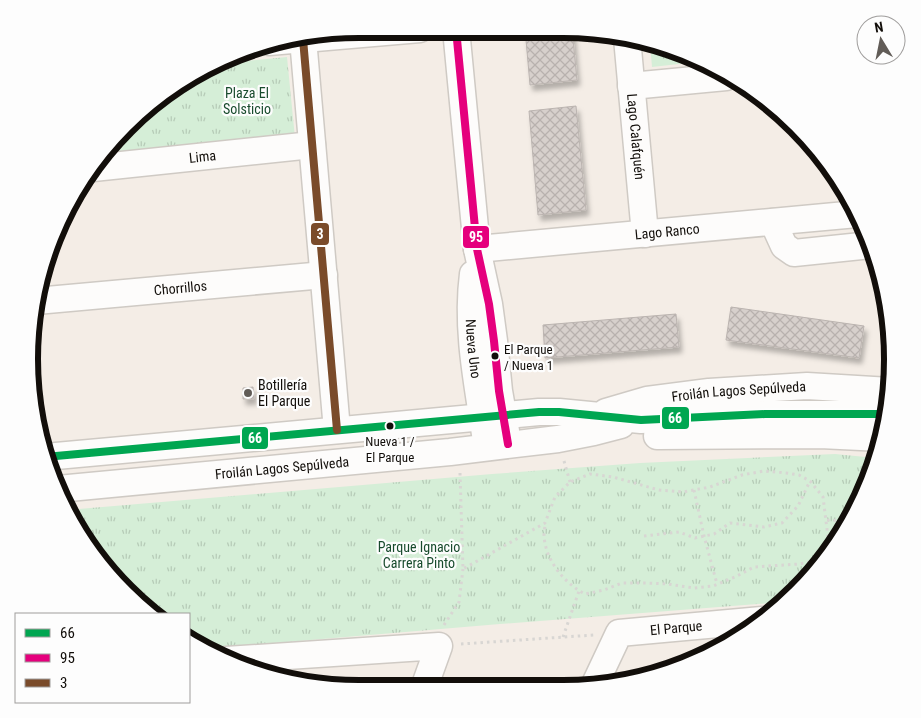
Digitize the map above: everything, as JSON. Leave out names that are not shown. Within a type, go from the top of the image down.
[{"type":"street","name":"Nueva Uno","points":[[457,38],[477,249],[489,304],[499,391],[493,416],[497,446]]},
{"type":"street","points":[[303,43],[337,430]]},
{"type":"street","name":"Lago Calafquén","points":[[627,44],[645,234]]},
{"type":"street","points":[[631,86],[717,78]]},
{"type":"street","name":"Lima","points":[[103,165],[312,145]]},
{"type":"street","name":"Lago Ranco","points":[[477,249],[849,215]]},
{"type":"street","points":[[773,222],[784,246],[794,253],[862,246]]},
{"type":"street","name":"Chorrillos","points":[[43,300],[324,275]]},
{"type":"street","name":"Froilán Lagos Sepúlveda","points":[[65,488],[558,439],[647,400],[709,392],[807,386],[882,391]]},
{"type":"street","name":"Froilán Lagos Sepúlveda","points":[[53,456],[539,412],[559,412],[592,424],[658,436],[820,435],[874,438]]},
{"type":"street","name":"Froilán Lagos Sepúlveda","points":[[592,424],[765,414],[878,414]]},
{"type":"street","points":[[225,440],[228,472]]},
{"type":"street","name":"El Parque","points":[[620,633],[748,621]]},
{"type":"street","points":[[598,679],[620,633]]},
{"type":"street","points":[[244,659],[439,646],[427,680]]},
{"type":"path","points":[[459,450],[463,568],[459,602],[436,637],[435,641],[439,646],[620,633]]},
{"type":"path","points":[[812,562],[754,567],[713,586],[694,588],[660,584],[622,583],[604,590],[585,594],[574,588],[556,569],[548,553],[544,535],[545,523],[555,497],[570,482],[590,474],[613,477],[659,490],[683,492],[710,487],[742,475],[764,471],[799,475],[810,481],[822,497],[828,539]]},
{"type":"path","points":[[644,536],[679,532],[695,538],[714,534],[730,523],[764,527],[782,523],[798,506],[810,481]]},
{"type":"path","points":[[694,490],[717,584]]},
{"type":"path","points":[[827,520],[839,522]]},
{"type":"path","points":[[463,568],[545,523]]},
{"type":"path","points":[[563,637],[578,591]]},
{"type":"green space","points":[[651,50],[687,63],[652,67]]},
{"type":"green space","name":"Plaza El Solsticio","points":[[287,57],[295,138],[112,154],[147,117],[163,104],[198,81],[236,62]]},
{"type":"green space","name":"Parque Ignacio Carrera Pinto","points":[[835,454],[868,457],[850,501],[829,538],[804,571],[771,603],[219,648],[190,632],[190,613],[162,613],[147,601],[104,555],[75,509],[492,474],[640,463]]},
{"type":"building","points":[[526,38],[573,38],[577,80],[530,85]]},
{"type":"building","points":[[576,106],[586,210],[538,215],[529,111]]},
{"type":"building","points":[[731,307],[864,326],[859,358],[726,340]]},
{"type":"building","points":[[676,314],[679,347],[545,358],[543,325]]},
{"type":"building","name":"Botillería El Parque","points":[[253,387],[254,399],[243,399],[243,388]]},
{"type":"transit line","name":"95","points":[[457,38],[477,249],[489,304],[499,391],[508,444]]},
{"type":"transit line","name":"3","points":[[303,43],[337,430]]},
{"type":"transit line","name":"66","points":[[53,456],[539,412],[559,412],[641,420],[765,414],[878,414]]},
{"type":"place","name":"El Parque / Nueva 1","points":[[495,356]]},
{"type":"place","name":"Botillería El Parque","points":[[248,393]]},
{"type":"place","name":"Nueva 1 / El Parque","points":[[390,426]]}]
